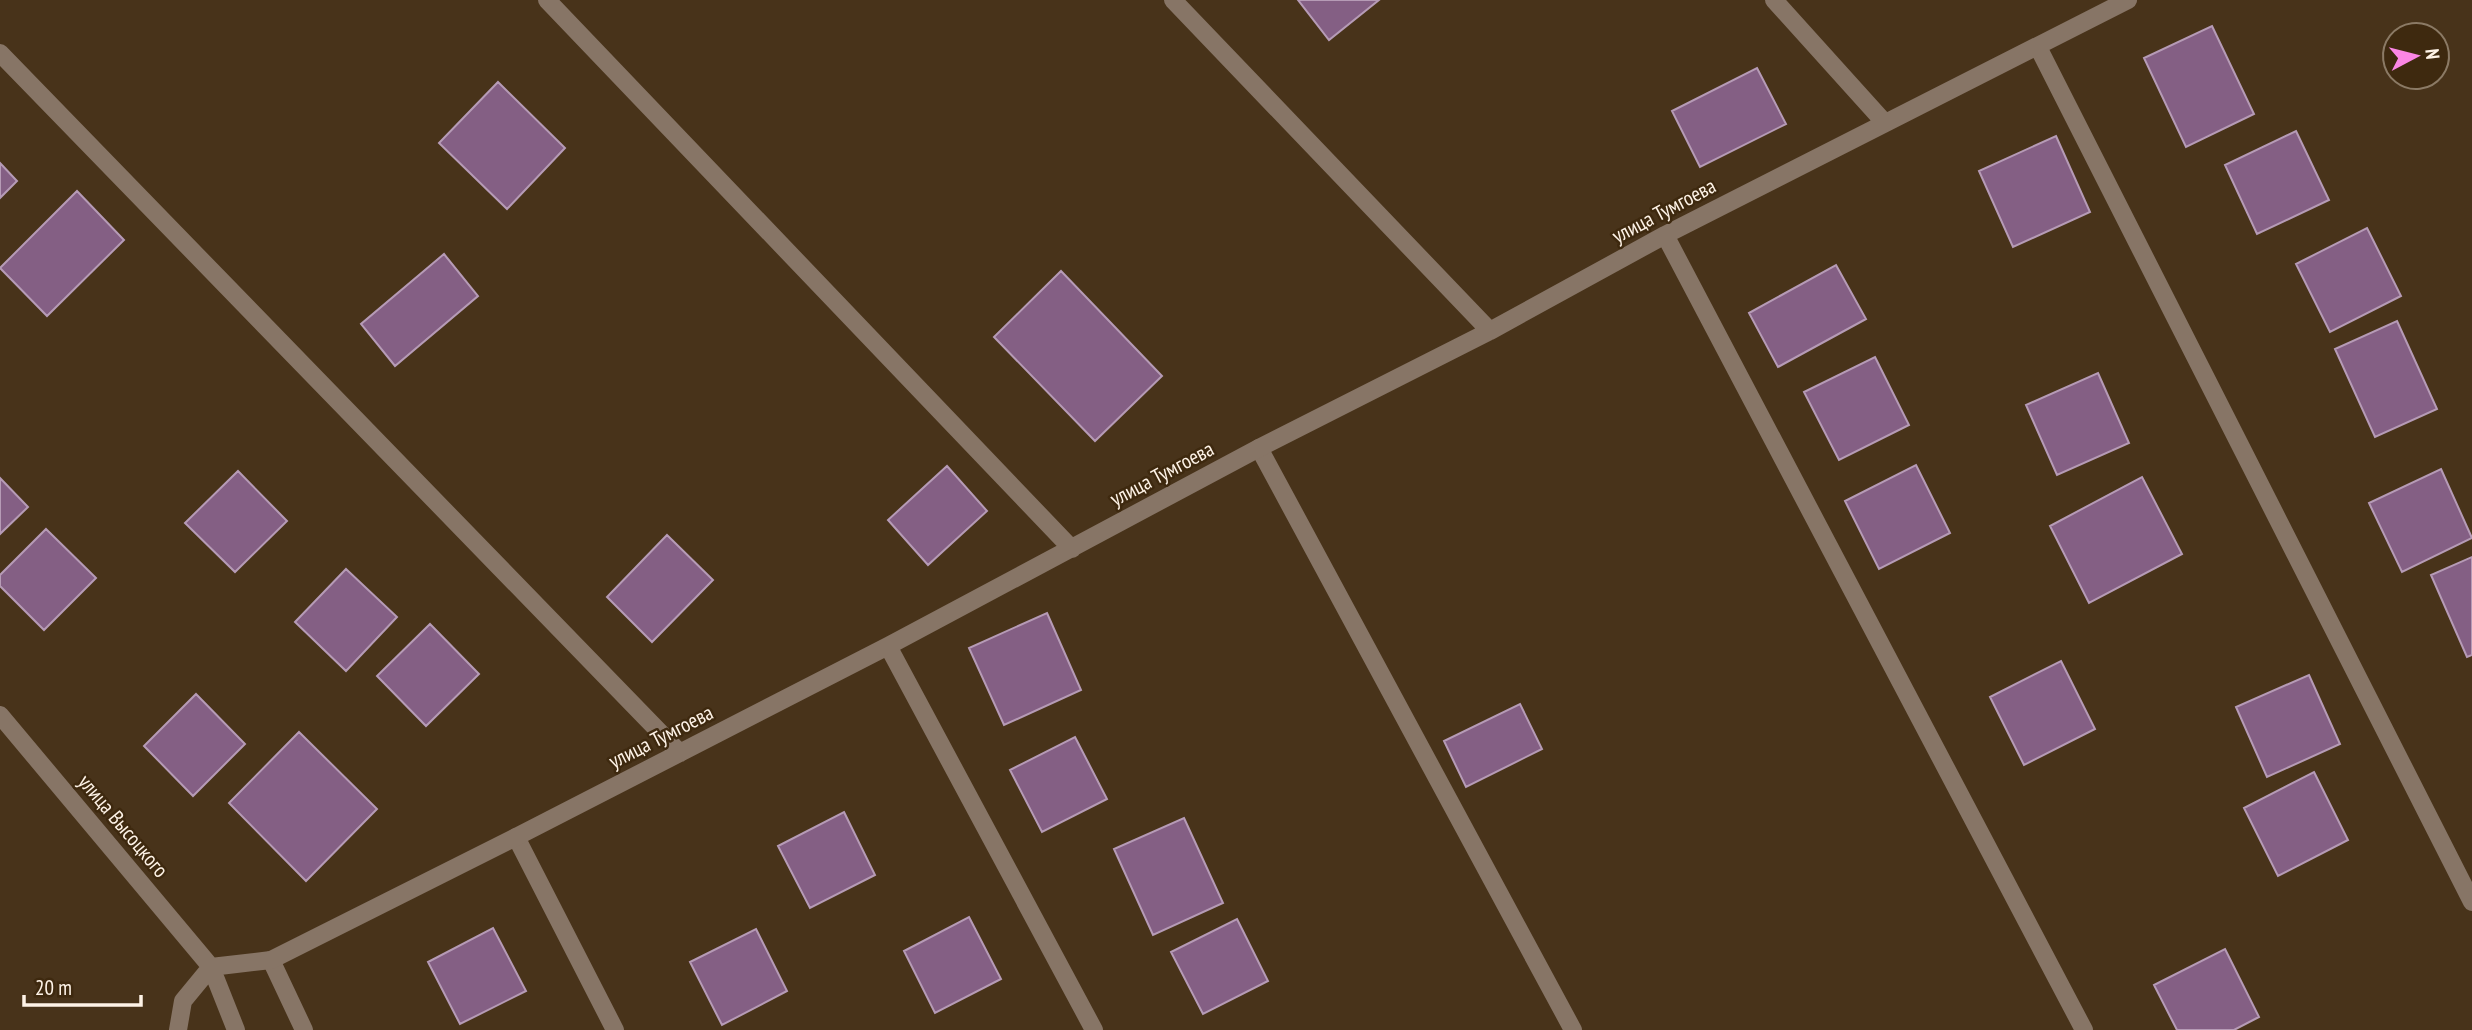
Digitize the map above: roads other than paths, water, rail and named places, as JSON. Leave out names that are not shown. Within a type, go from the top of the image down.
[{"type":"street","points":[[547,0],[1072,549]]},
{"type":"street","points":[[1173,0],[1490,331]]},
{"type":"street","points":[[1774,0],[1885,123]]},
{"type":"street","name":"улица Тумгоева","points":[[211,967],[271,960],[888,646],[1259,448],[1490,331],[1665,235],[2128,0]]},
{"type":"street","points":[[2038,47],[2472,902]]},
{"type":"street","points":[[0,53],[680,753]]},
{"type":"street","points":[[1665,235],[2084,1030]]},
{"type":"street","points":[[1259,448],[1573,1030]]},
{"type":"street","points":[[888,646],[1094,1030]]},
{"type":"street","name":"улица Высоцкого","points":[[0,715],[211,967],[236,1030]]},
{"type":"street","points":[[516,836],[615,1030]]},
{"type":"street","points":[[271,960],[304,1030]]},
{"type":"street","points":[[178,1030],[183,1001],[211,967]]}]
